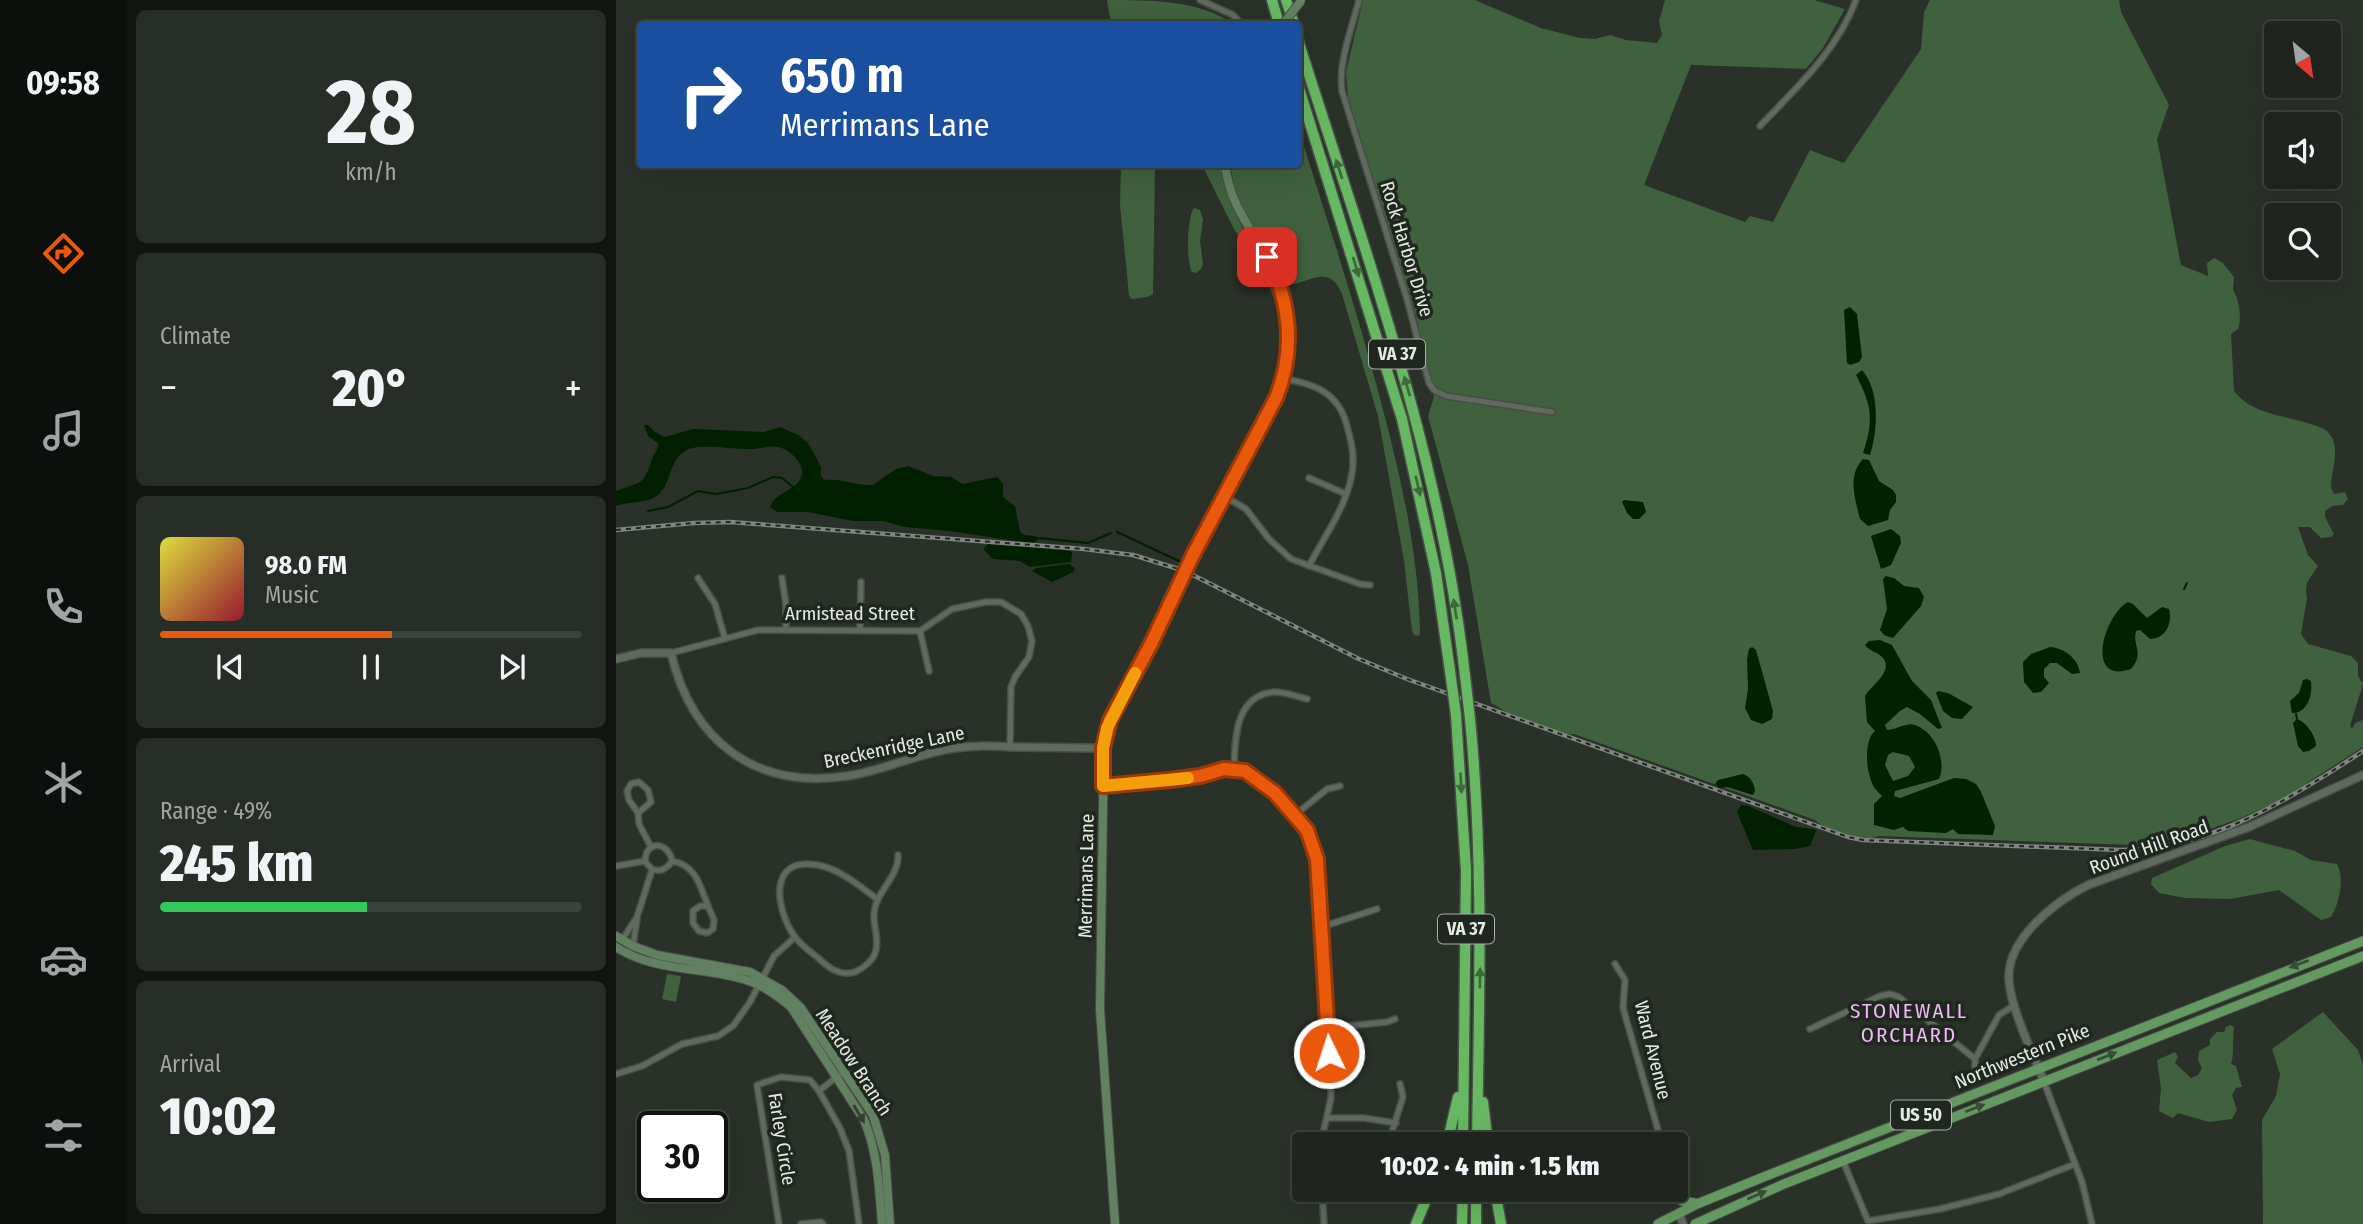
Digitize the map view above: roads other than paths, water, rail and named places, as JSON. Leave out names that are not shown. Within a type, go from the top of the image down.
[{"type":"highway","points":[[1272,0],[1280,21]]},
{"type":"highway","points":[[1286,0],[1293,21]]},
{"type":"highway","name":"VA 37","points":[[1302,53],[1415,415],[1447,559],[1470,719],[1479,855],[1477,1132]]},
{"type":"highway","name":"VA 37","points":[[1302,98],[1402,419],[1436,573],[1456,715],[1466,871],[1463,1132]]},
{"type":"highway","points":[[1450,1132],[1459,1093],[1465,1014]]},
{"type":"highway","points":[[1479,1017],[1481,1083],[1487,1132]]},
{"type":"highway","points":[[1416,1224],[1425,1202]]},
{"type":"highway","points":[[1462,1224],[1463,1202]]},
{"type":"highway","points":[[1476,1202],[1476,1224]]},
{"type":"highway","points":[[1498,1202],[1501,1224]]},
{"type":"main road","points":[[1284,21],[1301,1]]},
{"type":"main road","name":"Merrimans Lane","points":[[1115,1224],[1100,1009],[1103,748],[1110,720],[1276,398],[1283,379],[1288,330],[1283,294],[1273,268],[1239,213],[1226,168]]},
{"type":"main road","name":"Northwestern Pike","points":[[1658,1224],[1700,1203],[2363,941]]},
{"type":"main road","points":[[617,946],[633,946],[657,955],[731,967],[760,981]]},
{"type":"main road","points":[[617,946],[627,954],[652,963],[760,981]]},
{"type":"main road","name":"Northwestern Pike","points":[[1695,1224],[1784,1184],[2363,956]]},
{"type":"main road","name":"Meadow Branch","points":[[760,981],[782,990],[801,1008],[864,1120],[877,1161],[882,1224]]},
{"type":"main road","name":"Meadow Branch","points":[[840,1074],[873,1115],[879,1132],[885,1155],[890,1224]]},
{"type":"main road","points":[[1843,1161],[1842,1154],[1852,1143]]},
{"type":"main road","points":[[1688,1202],[1700,1203]]},
{"type":"street","points":[[1200,0],[1233,15],[1238,21]]},
{"type":"street","name":"Rock Harbor Drive","points":[[1359,0],[1345,53],[1342,91],[1407,299],[1429,383],[1434,390],[1446,396],[1552,412]]},
{"type":"street","points":[[1760,125],[1825,56],[1840,34],[1856,0]]},
{"type":"street","points":[[1283,379],[1310,384],[1325,391],[1335,400],[1343,414],[1352,444],[1353,462],[1346,494],[1310,566]]},
{"type":"street","points":[[1309,478],[1346,494]]},
{"type":"street","points":[[1224,496],[1251,513],[1264,534],[1291,559],[1360,584],[1370,585]]},
{"type":"street","points":[[782,578],[786,630]]},
{"type":"street","points":[[698,579],[715,604],[724,639]]},
{"type":"street","points":[[860,630],[861,582]]},
{"type":"street","name":"Armistead Street","points":[[616,659],[641,653],[671,653],[758,630],[920,631],[952,609],[996,601],[1009,605],[1023,617],[1030,631],[1032,646],[1029,657],[1011,687],[1010,747]]},
{"type":"street","points":[[920,631],[929,671]]},
{"type":"street","name":"Breckenridge Lane","points":[[671,653],[689,704],[711,734],[740,757],[778,773],[808,778],[847,776],[949,749],[979,746],[1103,748]]},
{"type":"street","points":[[1234,768],[1238,725],[1248,705],[1258,697],[1270,693],[1282,692],[1307,699]]},
{"type":"street","points":[[1103,786],[1170,780],[1234,768],[1265,783],[1307,830],[1313,843],[1318,874],[1328,1028],[1331,1086],[1324,1132]]},
{"type":"street","name":"Round Hill Road","points":[[2043,1081],[2015,1005],[2008,976],[2015,954],[2035,924],[2064,899],[2096,882],[2274,817],[2363,775]]},
{"type":"street","points":[[638,813],[648,806],[651,797],[643,784],[635,782],[627,791],[629,800],[638,813],[639,824],[651,847]]},
{"type":"street","points":[[1295,815],[1327,789],[1340,786]]},
{"type":"street","points":[[645,861],[647,851],[657,845],[665,847],[672,861]]},
{"type":"street","points":[[877,899],[828,868],[811,864],[795,866],[782,877],[778,892],[788,925],[795,937],[834,970],[849,973],[870,962],[877,948],[874,918],[877,899],[897,868],[898,855]]},
{"type":"street","points":[[616,866],[645,861]]},
{"type":"street","points":[[645,861],[653,870],[664,870],[672,861]]},
{"type":"street","points":[[672,861],[690,868],[696,877],[708,906],[715,925],[711,932],[705,933],[697,929],[692,915],[698,906],[708,906]]},
{"type":"street","points":[[633,946],[637,918],[653,870]]},
{"type":"street","points":[[1321,927],[1377,909]]},
{"type":"street","points":[[617,946],[637,918]]},
{"type":"street","points":[[616,1074],[642,1066],[673,1048],[724,1033],[742,1016],[774,956],[795,937]]},
{"type":"street","name":"Ward Avenue","points":[[1615,964],[1625,980],[1623,1009],[1659,1132]]},
{"type":"street","points":[[1810,1029],[1880,996],[1890,994],[1899,997],[1975,1059]]},
{"type":"street","points":[[1975,1072],[1975,1059],[1999,1015],[2015,1005]]},
{"type":"street","points":[[1328,1028],[1395,1019]]},
{"type":"street","points":[[840,1074],[820,1091],[849,1151],[859,1224]]},
{"type":"street","name":"Farley Circle","points":[[779,1224],[757,1085],[781,1077],[810,1080],[820,1091]]},
{"type":"street","points":[[2043,1081],[2076,1164],[2092,1224]]},
{"type":"street","points":[[1393,1132],[1403,1097],[1400,1084]]},
{"type":"street","points":[[1327,1118],[1364,1118],[1396,1123]]},
{"type":"street","points":[[1843,1161],[1868,1221],[1940,1209],[1999,1194],[2076,1164]]},
{"type":"street","points":[[1323,1202],[1324,1224]]},
{"type":"street","points":[[1677,1202],[1683,1224]]},
{"type":"street","points":[[801,1224],[823,1224]]},
{"type":"waterway","points":[[648,511],[668,507],[698,491],[716,494],[748,488],[773,477],[782,478],[793,487]]},
{"type":"waterway","points":[[1117,532],[1181,562]]},
{"type":"waterway","points":[[1038,538],[1088,543],[1111,533]]},
{"type":"waterway","points":[[2184,589],[2187,583]]},
{"type":"waterway","points":[[2296,714],[2297,719]]},
{"type":"railway","points":[[616,530],[730,522],[1133,555],[1185,571],[1359,659],[1407,679],[1848,837],[1863,840],[2121,850],[2154,848],[2218,831],[2248,818],[2308,786],[2363,751]]},
{"type":"district","name":"STONEWALL ORCHARD","points":[[1909,1023]]}]
